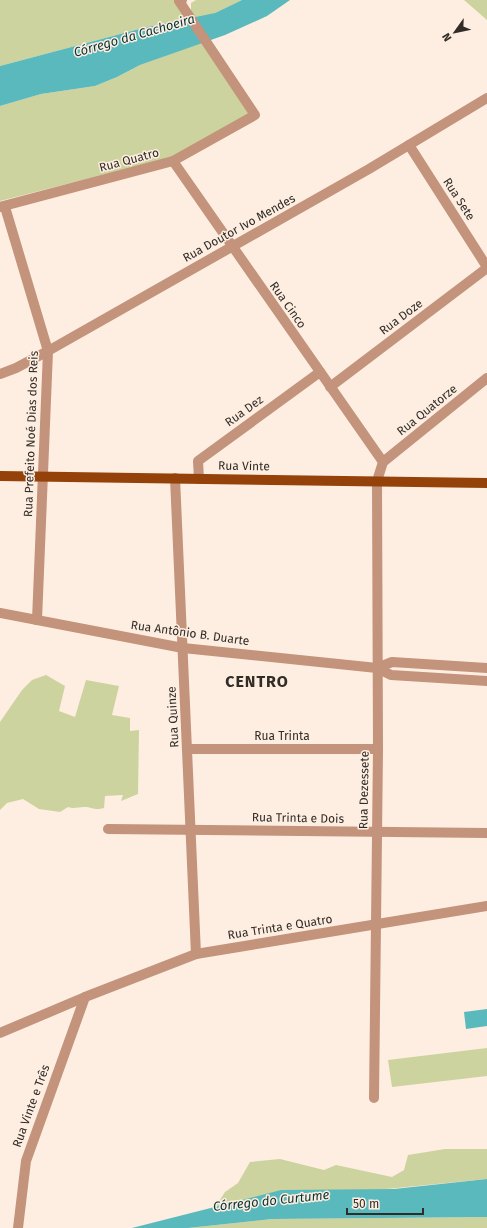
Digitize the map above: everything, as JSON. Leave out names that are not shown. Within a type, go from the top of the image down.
[{"type":"main road","name":"Rua Vinte","points":[[0,476],[487,483]]},
{"type":"street","name":"Rua Quatro","points":[[2,207],[173,161],[255,114],[180,1]]},
{"type":"street","name":"Rua Doutor Ivo Mendes","points":[[0,374],[16,368],[48,351],[232,247],[409,145],[487,98]]},
{"type":"street","name":"Rua Sete","points":[[409,145],[486,271]]},
{"type":"street","name":"Rua Cinco","points":[[173,161],[383,462]]},
{"type":"street","name":"Rua Prefeito Noé Dias dos Reis","points":[[2,207],[48,351],[37,620]]},
{"type":"street","name":"Rua Doze","points":[[330,387],[486,271]]},
{"type":"street","name":"Rua Dez","points":[[199,479],[198,461],[320,372]]},
{"type":"street","name":"Rua Quatorze","points":[[383,462],[487,378]]},
{"type":"street","name":"Rua Dezessete","points":[[374,1098],[378,749],[377,481],[383,462]]},
{"type":"street","name":"Rua Quinze","points":[[175,478],[196,954]]},
{"type":"street","name":"Rua Antônio B. Duarte","points":[[0,613],[183,648],[377,668],[391,676],[487,681]]},
{"type":"street","name":"Rua Antônio B. Duarte","points":[[377,668],[392,662],[487,668]]},
{"type":"street","name":"Rua Trinta","points":[[187,749],[378,749]]},
{"type":"street","name":"Rua Trinta e Dois","points":[[108,829],[487,833]]},
{"type":"street","name":"Rua Trinta e Quatro","points":[[0,1033],[85,997],[196,954],[487,906]]},
{"type":"street","name":"Rua Vinte e Três","points":[[18,1228],[26,1161],[85,997]]},
{"type":"green space","points":[[0,0],[176,0],[191,18],[143,28],[0,66]]},
{"type":"green space","points":[[196,0],[242,0],[213,14],[193,19],[191,14],[191,3]]},
{"type":"green space","points":[[464,0],[487,0],[487,20]]},
{"type":"green space","points":[[206,41],[250,113],[173,157],[0,201],[0,106],[41,94],[95,86],[140,65]]},
{"type":"green space","points":[[46,675],[65,686],[59,711],[75,717],[86,680],[119,686],[112,715],[130,718],[130,731],[139,730],[138,794],[121,801],[123,795],[105,796],[104,808],[101,809],[68,807],[60,812],[39,809],[23,799],[7,803],[0,810],[0,722],[22,690],[32,680]]},
{"type":"green space","points":[[487,1048],[487,1076],[392,1087],[388,1060]]},
{"type":"green space","points":[[445,1149],[487,1149],[487,1179],[216,1206],[225,1192],[238,1183],[250,1162],[280,1159],[324,1170],[336,1165],[392,1177],[404,1170],[408,1155]]},
{"type":"green space","points":[[487,1217],[487,1228],[188,1228],[272,1219]]},
{"type":"water","name":"Córrego da Cachoeira","points":[[242,0],[290,0],[267,16],[225,35],[140,65],[95,86],[41,94],[0,106],[0,66],[143,28],[215,13]]},
{"type":"water","points":[[487,1009],[487,1026],[466,1029],[464,1012]]},
{"type":"water","name":"Córrego do Curtume","points":[[487,1179],[487,1217],[272,1219],[188,1228],[132,1228],[281,1190],[394,1189]]},
{"type":"district","name":"CENTRO","points":[[257,681]]}]
